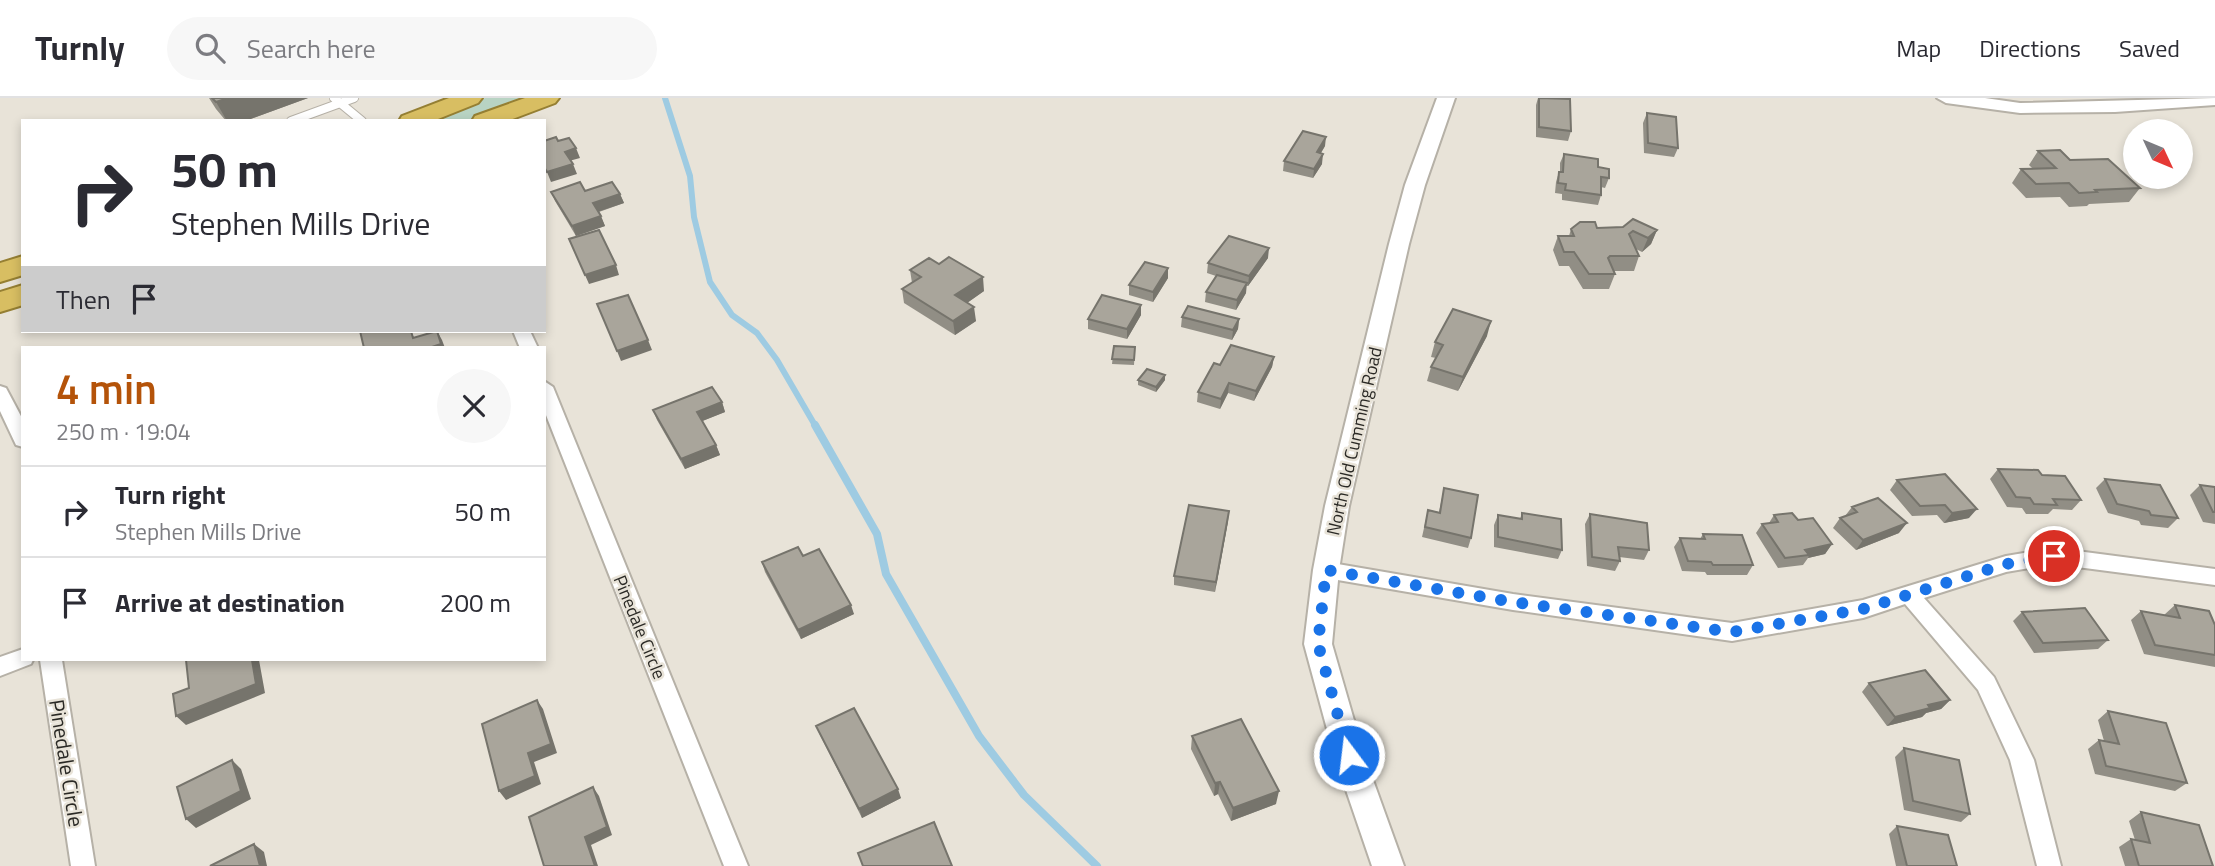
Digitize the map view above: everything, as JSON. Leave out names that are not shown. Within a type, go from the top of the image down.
[{"type":"highway","points":[[416,119],[470,98]]},
{"type":"highway","points":[[489,119],[547,98]]},
{"type":"highway","points":[[0,273],[21,266]]},
{"type":"highway","points":[[0,303],[21,295]]},
{"type":"street","name":"North Old Cumming Road","points":[[1388,866],[1349,755],[1318,644],[1326,570],[1337,506],[1399,244],[1415,185],[1446,98]]},
{"type":"street","points":[[1946,98],[2115,107],[2215,100]]},
{"type":"street","points":[[0,392],[21,436]]},
{"type":"street","name":"Pinedale Circle","points":[[546,392],[736,866]]},
{"type":"street","points":[[1326,570],[1513,602],[1732,632],[1863,609],[2006,564],[2054,556],[2215,577]]},
{"type":"street","points":[[1909,595],[1986,684],[2022,760],[2049,866]]},
{"type":"street","points":[[0,667],[21,659]]},
{"type":"street","name":"Pinedale Circle","points":[[51,661],[83,866]]},
{"type":"lane","points":[[296,119],[337,101],[354,98]]},
{"type":"lane","points":[[337,101],[360,119]]},
{"type":"green space","points":[[485,98],[530,98],[475,119],[434,119]]},
{"type":"building","points":[[212,98],[228,98],[216,102]]},
{"type":"building","points":[[1539,98],[1570,99],[1571,131],[1539,127]]},
{"type":"building","points":[[1647,113],[1676,117],[1678,148],[1648,143]]},
{"type":"building","points":[[1303,131],[1326,137],[1317,152],[1323,154],[1314,169],[1284,161]]},
{"type":"building","points":[[556,137],[558,141],[569,138],[576,148],[565,152],[573,164],[547,172],[546,140]]},
{"type":"building","points":[[2060,150],[2070,160],[2108,159],[2123,173],[2123,189],[2079,193],[2069,183],[2036,184],[2021,169],[2056,168],[2038,151]]},
{"type":"building","points":[[1564,154],[1598,159],[1598,167],[1609,169],[1609,178],[1601,177],[1601,195],[1565,190],[1566,184],[1558,183],[1559,172],[1563,172]]},
{"type":"building","points":[[580,182],[585,191],[612,182],[620,194],[593,203],[601,216],[572,226],[551,192]]},
{"type":"building","points":[[1633,219],[1657,230],[1648,238],[1633,231],[1629,234],[1639,256],[1610,256],[1608,258],[1615,274],[1589,274],[1574,252],[1564,252],[1558,236],[1574,236],[1571,229],[1580,222],[1595,222],[1597,228],[1623,227]]},
{"type":"building","points":[[599,230],[616,265],[585,275],[569,239]]},
{"type":"building","points":[[1229,236],[1269,248],[1249,276],[1208,263]]},
{"type":"building","points":[[949,257],[983,277],[955,295],[974,307],[953,321],[902,289],[921,277],[910,270],[929,258],[939,264]]},
{"type":"building","points":[[1145,262],[1168,268],[1153,292],[1129,285]]},
{"type":"building","points":[[1217,275],[1247,283],[1237,300],[1206,292]]},
{"type":"building","points":[[628,295],[648,340],[617,351],[597,304]]},
{"type":"building","points":[[1102,295],[1141,305],[1127,329],[1088,319]]},
{"type":"building","points":[[1188,306],[1239,319],[1233,330],[1182,317]]},
{"type":"building","points":[[1453,309],[1491,321],[1463,377],[1431,367],[1443,345],[1435,342]]},
{"type":"building","points":[[360,333],[412,333],[413,338],[438,333],[441,344],[435,346],[364,346]]},
{"type":"building","points":[[1231,345],[1274,357],[1256,391],[1229,383],[1221,399],[1198,392],[1214,363],[1220,365]]},
{"type":"building","points":[[1114,346],[1135,347],[1134,360],[1112,359]]},
{"type":"building","points":[[1147,369],[1165,375],[1156,387],[1138,380]]},
{"type":"building","points":[[712,387],[722,402],[697,412],[716,445],[681,459],[653,410]]},
{"type":"building","points":[[1998,469],[2038,470],[2042,475],[2065,476],[2081,500],[2053,499],[2057,505],[2034,504],[2030,498],[2016,497]]},
{"type":"building","points":[[1945,474],[1977,509],[1952,513],[1945,505],[1920,506],[1897,480]]},
{"type":"building","points":[[2105,479],[2160,485],[2178,518],[2151,515],[2149,511],[2117,504]]},
{"type":"building","points":[[2200,485],[2215,487],[2215,512],[2213,512]]},
{"type":"building","points":[[1444,488],[1478,495],[1471,538],[1425,527],[1428,510],[1440,513]]},
{"type":"building","points":[[1878,498],[1907,523],[1863,540],[1840,518],[1857,512],[1852,507]]},
{"type":"building","points":[[1189,505],[1229,511],[1216,582],[1174,576]]},
{"type":"building","points":[[1522,513],[1561,519],[1562,550],[1498,537],[1498,515],[1522,519]]},
{"type":"building","points":[[1792,513],[1798,520],[1813,518],[1832,544],[1805,550],[1809,555],[1785,558],[1762,524],[1778,522],[1774,515]]},
{"type":"building","points":[[1590,514],[1647,523],[1649,550],[1618,547],[1620,561],[1592,557]]},
{"type":"building","points":[[1703,534],[1742,535],[1753,565],[1713,565],[1711,562],[1688,561],[1680,538],[1705,539]]},
{"type":"building","points":[[798,547],[803,556],[819,549],[851,605],[798,630],[762,562]]},
{"type":"building","points":[[2175,605],[2209,611],[2215,625],[2215,655],[2155,645],[2141,611],[2180,618]]},
{"type":"building","points":[[2085,608],[2108,640],[2043,643],[2022,612]]},
{"type":"building","points":[[186,661],[252,661],[256,684],[176,716],[173,694],[189,688]]},
{"type":"building","points":[[1925,670],[1950,700],[1895,717],[1869,683]]},
{"type":"building","points":[[537,700],[551,744],[528,753],[535,776],[499,791],[482,724]]},
{"type":"building","points":[[854,708],[898,789],[859,809],[816,726]]},
{"type":"building","points":[[2108,711],[2166,723],[2187,783],[2106,766],[2099,740],[2119,744]]},
{"type":"building","points":[[1241,719],[1279,791],[1233,808],[1220,782],[1215,783],[1192,736]]},
{"type":"building","points":[[1904,748],[1959,760],[1970,814],[1913,801]]},
{"type":"building","points":[[232,760],[241,791],[186,819],[177,787]]},
{"type":"building","points":[[593,787],[607,827],[585,837],[595,866],[544,866],[529,817]]},
{"type":"building","points":[[2141,812],[2199,825],[2213,866],[2139,866],[2131,839],[2150,843]]},
{"type":"building","points":[[934,822],[952,866],[863,866],[858,853]]},
{"type":"building","points":[[1897,826],[1948,835],[1957,866],[1907,866]]},
{"type":"building","points":[[254,844],[260,866],[210,866]]},
{"type":"waterway","points":[[665,98],[690,176],[694,217],[710,282],[732,315],[757,333],[777,360],[816,427]]},
{"type":"waterway","points":[[815,425],[877,534],[886,574],[979,736],[1024,795],[1097,866]]},
{"type":"route","points":[[1349,755],[1318,644],[1326,570],[1513,602],[1732,632],[1863,609],[2006,564],[2054,556]]}]
